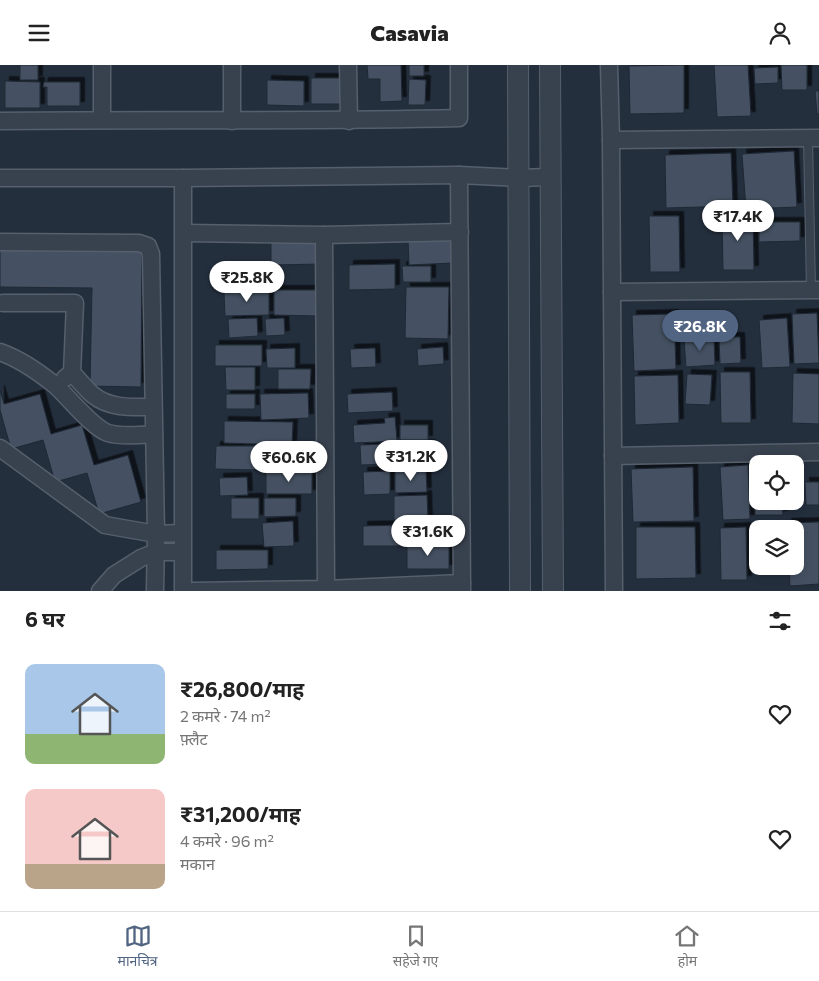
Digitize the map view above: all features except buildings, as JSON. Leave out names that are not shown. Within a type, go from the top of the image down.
[{"type":"street","points":[[102,65],[102,120]]},
{"type":"street","points":[[232,65],[232,121]]},
{"type":"street","points":[[348,65],[349,121]]},
{"type":"street","points":[[0,121],[349,121],[459,118],[459,65]]},
{"type":"street","points":[[518,65],[520,591]]},
{"type":"street","points":[[550,65],[553,591]]},
{"type":"street","points":[[609,65],[614,591]]},
{"type":"street","points":[[611,140],[813,138]]},
{"type":"street","points":[[193,591],[462,587],[460,175]]},
{"type":"street","points":[[0,178],[460,175],[518,178],[550,177]]},
{"type":"street","points":[[182,591],[183,178]]},
{"type":"street","points":[[184,233],[324,235],[460,232]]},
{"type":"street","points":[[324,235],[326,589]]},
{"type":"street","points":[[0,242],[139,243],[148,246],[151,254],[156,534],[155,591]]},
{"type":"street","points":[[612,291],[815,290]]},
{"type":"street","points":[[3,303],[75,303],[72,373],[94,396],[112,405],[153,407]]},
{"type":"street","points":[[0,352],[16,358],[55,386],[107,433],[126,435],[154,434]]},
{"type":"street","points":[[55,386],[72,373]]},
{"type":"street","points":[[0,448],[105,525],[156,534],[182,533]]},
{"type":"street","points":[[613,455],[819,452]]},
{"type":"street","points":[[100,591],[114,575],[141,558],[156,552],[182,552]]},
{"type":"lane","points":[[813,138],[815,290]]}]
